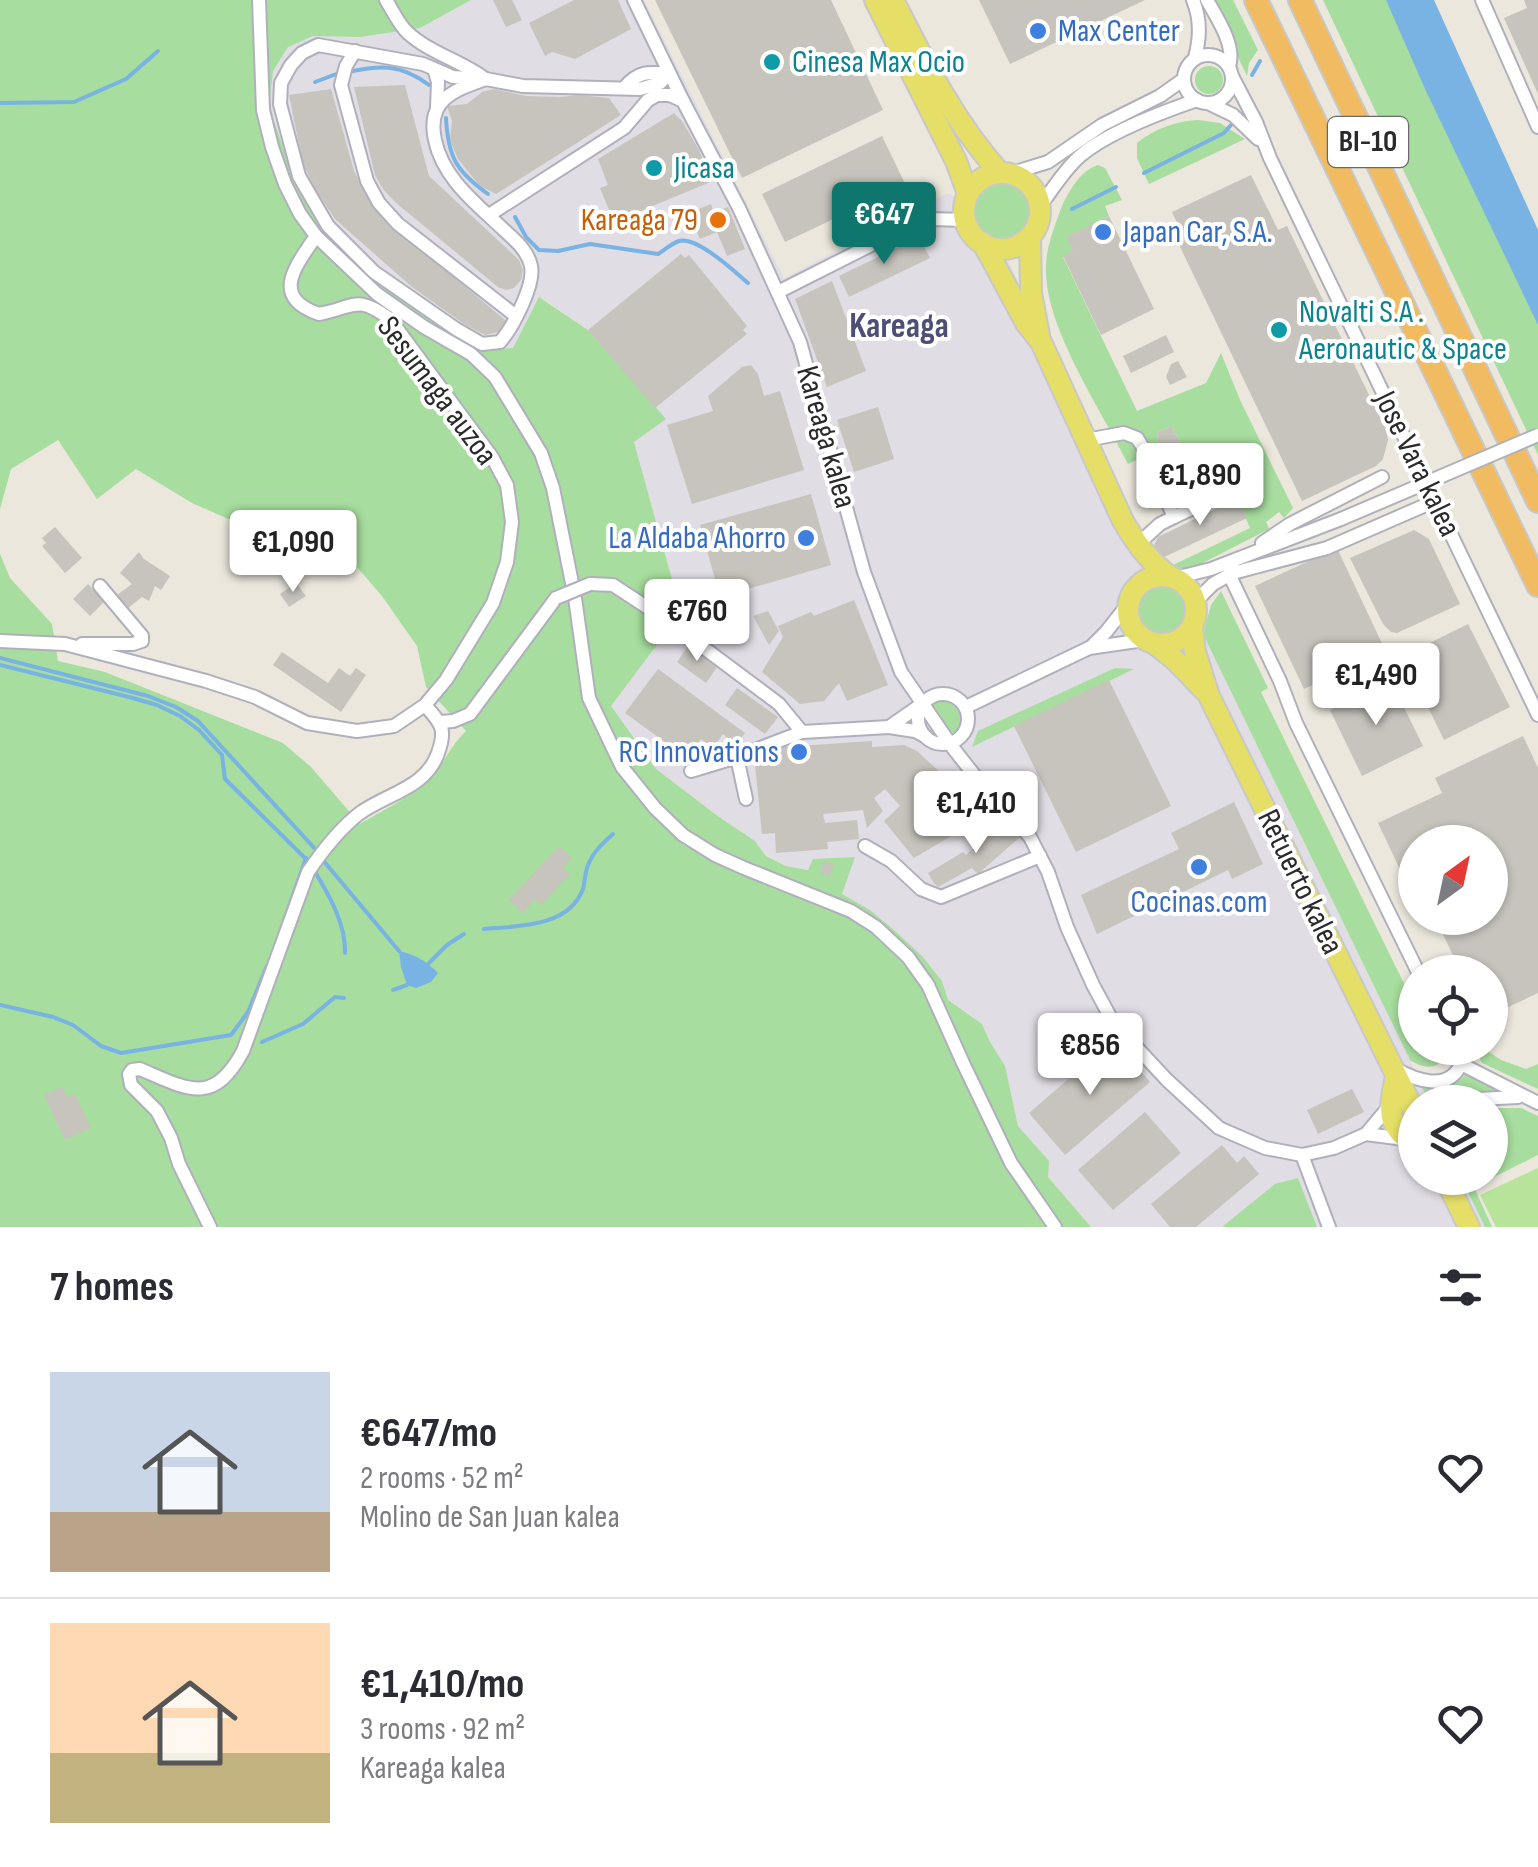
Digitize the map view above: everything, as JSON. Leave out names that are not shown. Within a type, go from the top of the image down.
[{"type":"highway","name":"BI-10","points":[[1256,0],[1538,585]]},
{"type":"highway","name":"BI-10","points":[[1300,0],[1538,501]]},
{"type":"main road","points":[[875,0],[956,161],[968,194]]},
{"type":"main road","points":[[893,0],[964,131],[1004,173]]},
{"type":"main road","points":[[982,244],[1008,249],[1030,237],[1040,218],[1040,206],[1030,185],[1020,178],[1004,173],[987,176],[976,184],[964,207],[965,220],[1041,342]]},
{"type":"main road","points":[[1030,237],[1031,293],[1041,342],[1136,545],[1193,595],[1196,616],[1192,628],[1176,642],[1149,642],[1130,623],[1134,578],[1123,521]]},
{"type":"main road","points":[[1130,598],[1148,579],[1172,577]]},
{"type":"main road","name":"Retuerto kalea","points":[[1192,628],[1209,696],[1401,1085]]},
{"type":"main road","name":"Retuerto kalea","points":[[1149,642],[1185,669],[1209,696]]},
{"type":"main road","points":[[1394,1071],[1390,1104],[1392,1125],[1398,1130]]},
{"type":"main road","points":[[1453,1195],[1469,1227]]},
{"type":"street","points":[[259,0],[263,110],[285,184],[300,214],[375,301],[471,354],[495,377],[541,453],[575,598],[589,698],[622,767],[683,835],[715,855],[851,911],[876,927],[908,958],[928,985],[1011,1162],[1055,1227]]},
{"type":"street","points":[[386,0],[405,30],[419,42],[486,79]]},
{"type":"street","name":"Kareaga kalea","points":[[634,0],[739,208],[800,342],[864,572],[902,672],[949,743],[1030,837],[1048,872],[1073,942],[1114,1022],[1167,1080],[1220,1128],[1265,1148],[1302,1154],[1334,1148],[1366,1134],[1398,1140]]},
{"type":"street","points":[[1194,0],[1200,22],[1196,58]]},
{"type":"street","name":"Jose Vara kalea","points":[[1208,0],[1229,46],[1230,71],[1270,158],[1538,715]]},
{"type":"street","points":[[1482,0],[1538,127]]},
{"type":"street","points":[[434,69],[438,82],[432,130],[437,151],[450,176],[520,244],[531,262],[532,279],[509,332],[500,342],[482,344],[374,272],[328,226],[299,176],[280,104],[281,82],[291,65],[302,53],[318,45],[422,64],[434,69],[453,77],[524,86],[624,88],[640,108]]},
{"type":"street","points":[[354,51],[342,85],[367,181],[379,203],[398,224],[516,316]]},
{"type":"street","points":[[1040,206],[1067,170],[1090,149],[1166,110],[1224,97],[1231,85],[1230,71],[1217,56],[1196,58],[1188,65],[1184,79],[1188,91],[1202,101]]},
{"type":"street","points":[[624,88],[633,77],[649,72],[669,74]]},
{"type":"street","points":[[437,106],[455,90],[486,79]]},
{"type":"street","points":[[1004,173],[1048,162],[1102,125],[1160,96],[1184,79]]},
{"type":"street","points":[[488,215],[624,128],[648,100],[670,96],[683,101]]},
{"type":"street","name":"Jose Vara kalea","points":[[1202,101],[1244,123],[1270,158]]},
{"type":"street","points":[[778,292],[930,219],[965,220]]},
{"type":"street","name":"Sesumaga auzoa","points":[[65,644],[206,681],[254,697],[307,723],[357,731],[394,726],[426,704],[446,680],[492,604],[508,562],[512,522],[506,485],[492,458],[375,301],[320,314],[297,304],[291,293],[291,277],[316,236]]},
{"type":"street","points":[[1086,440],[1124,433],[1136,438],[1174,517]]},
{"type":"street","points":[[1172,577],[1211,569],[1341,519],[1538,435]]},
{"type":"street","points":[[1242,556],[1290,524],[1382,477]]},
{"type":"street","points":[[1136,545],[1160,524],[1236,488]]},
{"type":"street","points":[[1229,574],[1327,548],[1435,501]]},
{"type":"street","points":[[1195,602],[1212,584],[1229,574],[1341,519]]},
{"type":"street","name":"Retuerto kalea","points":[[1229,574],[1296,723],[1410,955]]},
{"type":"street","points":[[440,722],[470,714],[556,598],[590,584],[612,585],[668,622],[779,704],[802,732]]},
{"type":"street","name":"Sesumaga auzoa","points":[[0,641],[142,641],[142,636],[100,586]]},
{"type":"street","points":[[966,706],[1089,648],[1106,632],[1130,598]]},
{"type":"street","points":[[1089,648],[1149,642]]},
{"type":"street","points":[[691,771],[802,732],[889,727],[914,731],[940,744],[949,743],[957,740],[967,726],[966,706],[946,694],[937,695],[889,727]]},
{"type":"street","points":[[210,1227],[158,1110],[131,1085],[128,1074],[140,1069],[184,1088],[202,1090],[234,1068],[308,872],[326,846],[361,813],[414,784],[433,766],[444,733],[426,704]]},
{"type":"street","points":[[922,704],[919,721],[927,738]]},
{"type":"street","points":[[737,757],[746,799]]},
{"type":"street","points":[[865,846],[891,860],[921,889],[941,897],[1040,856]]},
{"type":"street","points":[[1394,1071],[1437,1082],[1457,1072],[1459,1060],[1538,1104]]},
{"type":"street","points":[[1508,1098],[1523,1097]]},
{"type":"street","points":[[1366,1134],[1390,1104]]},
{"type":"street","points":[[1302,1154],[1329,1227]]},
{"type":"shaded area","points":[[471,0],[644,0],[784,278],[948,193],[990,218],[1161,610],[1203,634],[1398,1035],[1398,1065],[1412,1065],[1421,1085],[1398,1085],[1398,1195],[1469,1195],[1485,1227],[1091,1227],[1048,1177],[1048,1161],[1018,1126],[1005,1066],[982,1024],[948,1000],[942,981],[922,956],[870,910],[808,870],[786,866],[766,855],[755,841],[656,769],[610,705],[662,638],[686,621],[634,442],[665,419],[588,330],[545,300],[539,298],[513,348],[477,350],[370,278],[320,226],[293,175],[269,107],[273,71],[288,47],[313,36],[360,37],[420,28]]},
{"type":"green space","points":[[0,0],[471,0],[420,28],[360,37],[313,36],[288,47],[273,71],[269,107],[293,175],[320,226],[370,278],[477,350],[513,348],[539,297],[588,330],[666,419],[634,442],[681,612],[687,621],[662,638],[611,706],[656,769],[755,841],[766,856],[786,866],[808,870],[813,859],[855,857],[842,894],[870,910],[922,956],[942,981],[948,1000],[982,1024],[1005,1066],[1018,1126],[1049,1161],[1048,1177],[1091,1227],[0,1227],[0,554],[10,578],[52,624],[58,661],[105,672],[283,743],[311,767],[360,824],[421,786],[466,731],[426,687],[417,646],[382,596],[337,544],[322,546],[329,528],[249,528],[192,503],[136,469],[97,499],[58,440],[11,469],[0,509]]},
{"type":"green space","points":[[1211,0],[1233,0],[1258,50],[1249,63],[1247,76]]},
{"type":"green space","points":[[1323,0],[1386,0],[1538,322],[1538,455]]},
{"type":"green space","points":[[1209,66],[1219,70],[1223,80],[1219,90],[1209,94],[1199,90],[1195,80],[1199,70]]},
{"type":"green space","points":[[1198,120],[1220,123],[1245,139],[1149,184],[1137,158],[1137,143],[1166,127]]},
{"type":"green space","points":[[1098,165],[1105,168],[1122,200],[1105,206],[1109,216],[1067,237],[1073,251],[1063,257],[1137,411],[1206,383],[1221,353],[1293,508],[1284,518],[1279,512],[1266,522],[1269,529],[1189,570],[1169,567],[1250,528],[1220,456],[1192,467],[1172,426],[1158,432],[1156,451],[1128,464],[1066,345],[1049,295],[1047,256],[1060,211],[1080,177]]},
{"type":"green space","points":[[1002,182],[1022,191],[1031,211],[1022,231],[1002,240],[982,231],[973,211],[982,191]]},
{"type":"green space","points":[[1163,583],[1182,590],[1189,609],[1182,628],[1163,635],[1144,628],[1137,609],[1144,590]]},
{"type":"green space","points":[[1221,591],[1268,688],[1261,692],[1398,971],[1398,1035],[1203,634],[1211,605]]},
{"type":"green space","points":[[1115,668],[1134,669],[972,747],[978,731]]},
{"type":"green space","points":[[939,700],[953,705],[961,715],[961,726],[949,734],[928,707]]},
{"type":"green space","points":[[1508,1063],[1526,1069],[1538,1064],[1538,1089],[1486,1065]]},
{"type":"green space","points":[[1466,1074],[1489,1085],[1450,1085]]},
{"type":"green space","points":[[1508,1108],[1521,1108],[1538,1116],[1538,1155],[1508,1170]]},
{"type":"green space","points":[[1538,1168],[1538,1227],[1496,1227],[1480,1195],[1508,1195],[1508,1182]]},
{"type":"green space","points":[[1298,1178],[1317,1227],[1222,1227],[1275,1184]]},
{"type":"green space","points":[[1469,1195],[1478,1195],[1492,1227],[1485,1227]]},
{"type":"water","points":[[1386,0],[1434,0],[1538,230],[1538,325],[1426,91]]},
{"type":"water","points":[[399,951],[420,959],[438,973],[431,982],[416,988],[407,985]]},
{"type":"building","points":[[493,0],[512,0],[522,20],[506,27]]},
{"type":"building","points":[[574,0],[618,0],[631,29],[575,59],[552,52],[545,56],[529,23]]},
{"type":"building","points":[[655,0],[831,0],[883,110],[742,178]]},
{"type":"building","name":"Max Center","points":[[979,0],[1145,0],[1010,64]]},
{"type":"building","points":[[1524,0],[1538,0],[1538,94],[1504,18],[1527,8]]},
{"type":"building","points":[[405,85],[429,176],[519,260],[523,270],[514,288],[498,287],[395,202],[375,175],[354,87]]},
{"type":"building","points":[[331,89],[354,171],[368,198],[383,218],[505,320],[502,331],[485,335],[464,324],[412,287],[335,219],[303,164],[289,95]]},
{"type":"building","points":[[494,89],[526,96],[609,98],[621,115],[496,194],[480,186],[458,159],[450,140],[452,121],[447,106],[467,104],[482,92]]},
{"type":"building","name":"Jicasa","points":[[674,113],[699,150],[710,178],[708,183],[614,222],[600,188],[608,185],[598,159]]},
{"type":"building","points":[[882,136],[910,194],[865,215],[861,206],[785,242],[762,194]]},
{"type":"building","name":"Novalti S.A . Aeronautic & Space","points":[[1251,175],[1278,230],[1287,226],[1388,440],[1383,459],[1376,466],[1302,501],[1171,228],[1178,225],[1172,212]]},
{"type":"building","points":[[711,204],[714,213],[728,207],[745,249],[727,256],[717,232],[700,239],[689,213]]},
{"type":"building","points":[[1109,216],[1154,309],[1101,335],[1063,256],[1073,251],[1066,237]]},
{"type":"building","points":[[919,237],[930,258],[849,297],[839,276]]},
{"type":"building","points":[[681,254],[685,258],[689,255],[747,326],[743,330],[747,334],[655,408],[588,330]]},
{"type":"building","points":[[832,281],[866,371],[827,387],[795,299]]},
{"type":"building","points":[[1166,335],[1174,352],[1131,373],[1123,356]]},
{"type":"building","points":[[1178,361],[1187,377],[1170,385],[1166,377],[1171,364]]},
{"type":"building","points":[[751,365],[764,396],[780,391],[804,470],[692,504],[667,425],[713,411],[708,396],[742,367]]},
{"type":"building","points":[[878,407],[894,459],[854,472],[837,420]]},
{"type":"building","points":[[1172,426],[1192,467],[1219,455],[1228,474],[1191,492],[1180,490],[1157,441],[1158,432]]},
{"type":"building","points":[[811,494],[831,565],[720,597],[700,525]]},
{"type":"building","points":[[1238,498],[1247,518],[1160,559],[1154,545],[1158,537]]},
{"type":"building","points":[[55,527],[82,558],[65,573],[42,546],[46,543],[42,538]]},
{"type":"building","points":[[1414,530],[1429,539],[1460,604],[1397,633],[1391,632],[1383,624],[1350,558]]},
{"type":"building","points":[[1337,548],[1386,652],[1304,689],[1255,586]]},
{"type":"building","points":[[139,552],[170,576],[161,590],[155,586],[149,601],[142,597],[127,609],[117,595],[132,584],[120,573]]},
{"type":"building","points":[[296,583],[306,596],[289,607],[280,594]]},
{"type":"building","points":[[88,584],[105,601],[90,616],[73,599]]},
{"type":"building","points":[[854,600],[888,685],[847,701],[839,683],[824,701],[800,704],[762,672],[783,637],[778,626]]},
{"type":"building","points":[[768,611],[779,631],[769,645],[753,616]]},
{"type":"building","points":[[1468,624],[1510,707],[1444,740],[1403,656]]},
{"type":"building","points":[[688,646],[717,667],[706,683],[677,662]]},
{"type":"building","points":[[282,652],[328,683],[339,668],[350,676],[356,668],[366,675],[341,712],[273,665]]},
{"type":"building","points":[[658,669],[745,733],[736,745],[723,734],[713,748],[701,739],[687,758],[625,713]]},
{"type":"building","points":[[1109,680],[1171,806],[1076,852],[1014,726]]},
{"type":"building","points":[[1391,681],[1423,746],[1362,776],[1330,710]]},
{"type":"building","points":[[737,688],[778,717],[765,734],[725,705]]},
{"type":"building","points":[[1523,736],[1538,768],[1538,993],[1508,1007],[1508,955],[1453,955],[1443,935],[1508,935],[1508,825],[1398,825],[1398,865],[1378,823],[1442,793],[1435,778]]},
{"type":"building","points":[[872,741],[872,747],[904,745],[917,751],[946,774],[975,822],[914,858],[884,821],[900,806],[885,789],[874,798],[883,811],[867,828],[863,810],[823,814],[825,823],[857,820],[859,839],[827,842],[828,849],[776,853],[775,833],[762,834],[755,764],[773,762],[770,748]]},
{"type":"building","name":"Cocinas.com","points":[[1234,802],[1263,864],[1232,879],[1228,870],[1097,934],[1081,895],[1179,849],[1171,833]]},
{"type":"building","points":[[1003,821],[1020,837],[978,874],[972,868],[938,887],[933,882],[928,873],[963,852],[966,855]]},
{"type":"building","points":[[559,846],[572,858],[563,868],[570,874],[541,905],[535,899],[523,913],[509,900]]},
{"type":"building","points":[[824,861],[834,864],[830,876],[820,873]]},
{"type":"building","points":[[1114,1040],[1150,1082],[1065,1155],[1029,1113]]},
{"type":"building","points":[[62,1087],[67,1097],[75,1094],[91,1128],[65,1140],[44,1095]]},
{"type":"building","points":[[1352,1089],[1364,1112],[1318,1134],[1307,1110]]},
{"type":"building","points":[[1145,1112],[1181,1153],[1113,1210],[1078,1170]]},
{"type":"building","points":[[1222,1145],[1237,1163],[1244,1156],[1259,1174],[1196,1227],[1170,1227],[1151,1204]]},
{"type":"waterway","points":[[0,103],[74,102],[126,79],[158,51]]},
{"type":"waterway","points":[[1252,75],[1260,61]]},
{"type":"waterway","points":[[348,72],[391,68],[429,85]]},
{"type":"waterway","points":[[315,82],[339,73]]},
{"type":"waterway","points":[[446,118],[456,162],[488,194]]},
{"type":"waterway","points":[[1144,173],[1224,133],[1231,125]]},
{"type":"waterway","points":[[1072,209],[1116,187]]},
{"type":"waterway","points":[[515,217],[539,250],[558,251],[590,244],[658,254],[676,242],[687,241],[715,256],[748,283]]},
{"type":"waterway","points":[[0,658],[148,696],[176,707],[198,721],[317,851]]},
{"type":"waterway","points":[[0,665],[129,697],[180,716],[222,755],[225,779],[309,862]]},
{"type":"waterway","points":[[484,929],[541,922],[567,911],[583,889],[593,856],[613,834]]},
{"type":"waterway","points":[[283,924],[306,858]]},
{"type":"waterway","points":[[322,859],[399,951]]},
{"type":"waterway","points":[[314,870],[340,921],[345,953]]},
{"type":"waterway","points":[[429,963],[464,934]]},
{"type":"waterway","points":[[0,1005],[53,1017],[73,1025],[101,1046],[121,1053],[231,1035],[248,1012],[267,966]]},
{"type":"waterway","points":[[393,990],[407,985]]},
{"type":"waterway","points":[[262,1042],[303,1024],[335,997],[344,998]]},
{"type":"place","name":"Max Center","points":[[1038,31]]},
{"type":"place","name":"Cinesa Max Ocio","points":[[772,62]]},
{"type":"place","name":"Jicasa","points":[[654,168]]},
{"type":"place","name":"Kareaga 79","points":[[718,220]]},
{"type":"place","name":"Japan Car, S.A.","points":[[1103,232]]},
{"type":"place","name":"Novalti S.A . Aeronautic & Space","points":[[1279,330]]},
{"type":"place","name":"La Aldaba Ahorro","points":[[806,538]]},
{"type":"place","name":"RC Innovations","points":[[799,752]]},
{"type":"place","name":"Cocinas.com","points":[[1199,867]]},
{"type":"district","name":"Kareaga","points":[[899,326]]}]
